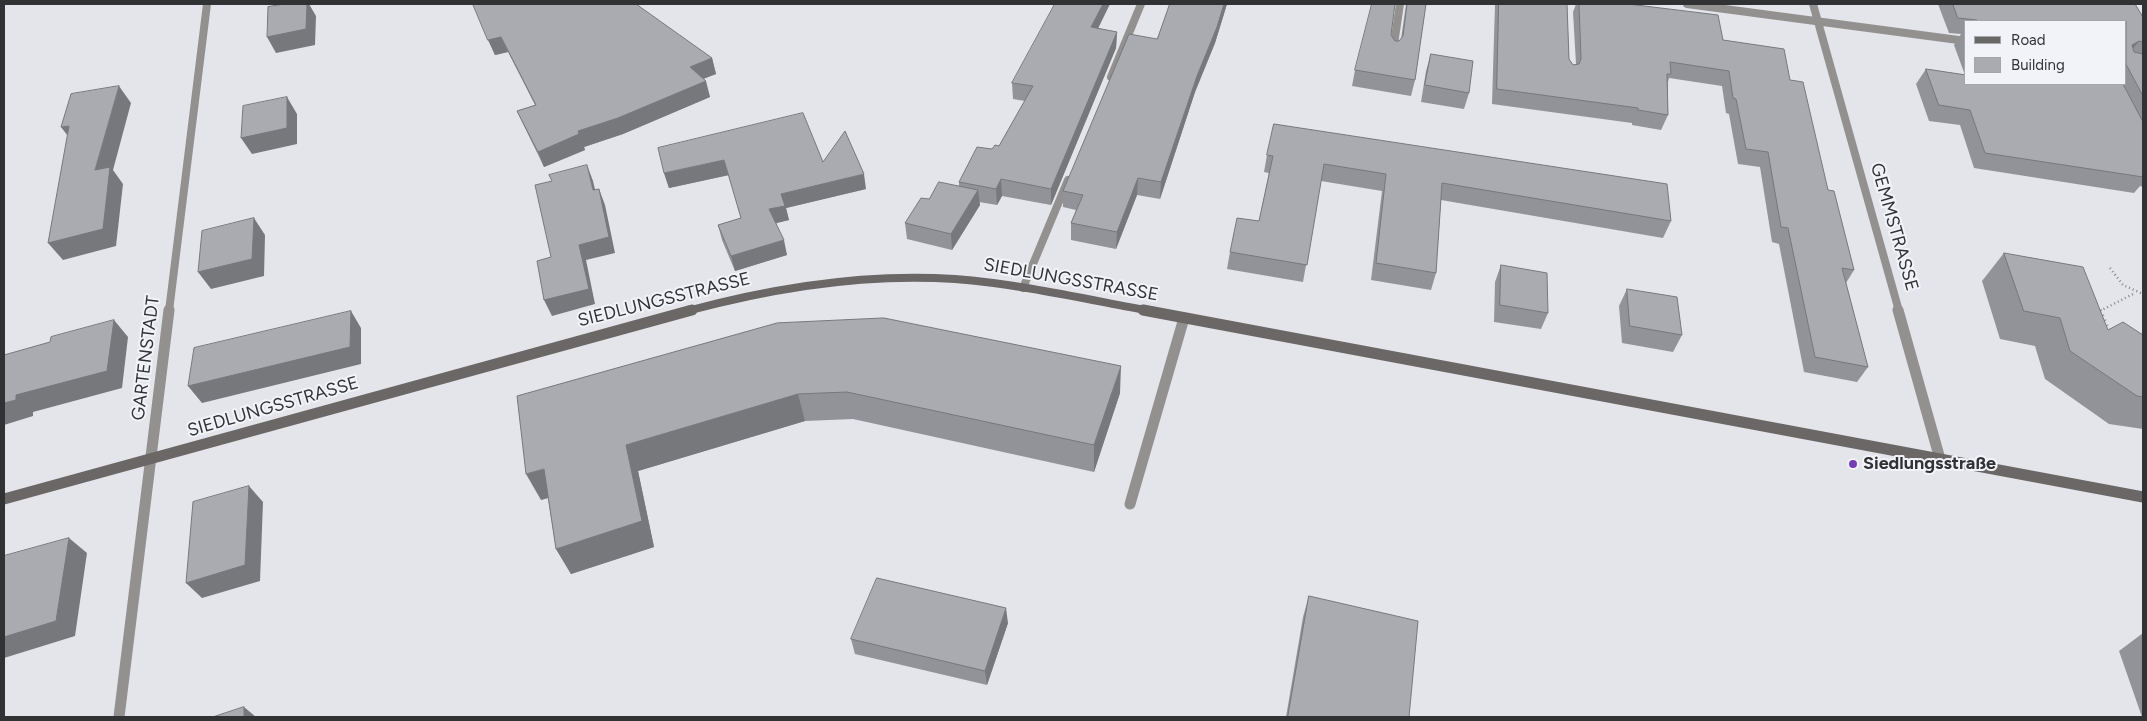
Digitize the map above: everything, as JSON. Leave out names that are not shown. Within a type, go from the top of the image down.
[{"type":"street","name":"GARTENSTADT","points":[[119,717],[207,4]]},
{"type":"street","points":[[1107,86],[1142,4]]},
{"type":"street","points":[[1392,51],[1400,4]]},
{"type":"street","points":[[1687,4],[1964,41]]},
{"type":"street","name":"GEMMSTRASSE","points":[[1813,4],[1940,459]]},
{"type":"street","points":[[1023,288],[1072,169]]},
{"type":"street","name":"SIEDLUNGSSTRASSE","points":[[4,499],[709,305],[762,293],[871,279],[921,278],[975,281],[1023,288],[2143,497]]},
{"type":"street","points":[[1130,504],[1184,318]]},
{"type":"path","points":[[2110,268],[2114,280],[2135,293],[2143,294]]},
{"type":"path","points":[[2115,333],[2108,329],[2100,310],[2135,293]]},
{"type":"building","points":[[285,4],[307,4],[306,29],[267,37],[268,7]]},
{"type":"building","points":[[473,4],[636,4],[712,58],[690,67],[706,81],[618,118],[578,131],[579,134],[538,152],[517,111],[536,105],[501,37],[488,40]]},
{"type":"building","points":[[1055,4],[1103,4],[1091,27],[1117,32],[1051,189],[1001,179],[996,189],[959,182],[977,147],[992,149],[995,145],[999,146],[1033,86],[1012,83]]},
{"type":"building","points":[[1170,4],[1224,4],[1161,182],[1138,178],[1117,232],[1071,223],[1083,195],[1063,191],[1129,34],[1157,39]]},
{"type":"building","points":[[1372,4],[1395,4],[1391,35],[1395,41],[1399,41],[1403,36],[1407,4],[1426,4],[1415,80],[1355,70]]},
{"type":"building","points":[[1499,4],[1567,4],[1569,59],[1573,65],[1579,64],[1581,59],[1579,4],[1628,4],[1718,15],[1723,40],[1784,49],[1790,80],[1803,82],[1828,190],[1834,191],[1854,270],[1842,268],[1868,367],[1815,357],[1788,228],[1781,227],[1768,152],[1746,149],[1736,99],[1733,98],[1729,71],[1670,62],[1671,74],[1667,74],[1668,115],[1638,110],[1638,108],[1497,89]]},
{"type":"building","points":[[1953,4],[2135,4],[2143,17],[2143,42],[2139,41],[2132,45],[2134,52],[2143,54],[2143,96],[2127,66],[2127,20],[1977,20],[1958,18]]},
{"type":"building","points":[[1431,54],[1473,61],[1469,93],[1425,85]]},
{"type":"building","points":[[1926,69],[1964,75],[1964,85],[2124,85],[2143,122],[2143,177],[1985,153],[1970,110],[1939,105]]},
{"type":"building","points":[[119,86],[95,170],[110,167],[103,229],[48,243],[69,126],[61,127],[71,94]]},
{"type":"building","points":[[287,97],[287,128],[241,138],[243,106]]},
{"type":"building","points":[[803,113],[823,162],[845,131],[864,174],[781,194],[785,206],[769,209],[784,240],[731,256],[718,225],[741,218],[724,160],[664,173],[658,148]]},
{"type":"building","points":[[1274,124],[1667,184],[1671,221],[1442,183],[1436,273],[1376,263],[1386,174],[1324,164],[1307,265],[1230,252],[1237,218],[1259,221],[1273,156],[1267,155]]},
{"type":"building","points":[[587,165],[593,190],[599,189],[609,237],[579,245],[589,289],[544,300],[537,261],[551,257],[535,185],[552,181],[549,175]]},
{"type":"building","points":[[939,182],[978,190],[951,234],[905,223],[921,198],[929,199]]},
{"type":"building","points":[[254,218],[252,259],[198,272],[202,231]]},
{"type":"building","points":[[2004,253],[2083,267],[2108,330],[2123,322],[2143,335],[2143,397],[2137,396],[2070,351],[2060,318],[2024,311]]},
{"type":"building","points":[[1501,265],[1547,273],[1548,313],[1500,305]]},
{"type":"building","points":[[1627,289],[1677,297],[1682,335],[1630,326]]},
{"type":"building","points":[[351,311],[350,347],[188,386],[194,348]]},
{"type":"building","points":[[884,318],[1121,366],[1094,445],[847,392],[798,394],[626,445],[642,521],[556,549],[544,469],[526,474],[517,396],[777,323]]},
{"type":"building","points":[[114,320],[107,371],[16,395],[16,400],[4,403],[4,355],[50,342],[51,337]]},
{"type":"building","points":[[249,486],[245,565],[186,583],[193,502]]},
{"type":"building","points":[[69,538],[56,621],[4,637],[4,556]]},
{"type":"building","points":[[877,578],[1006,608],[985,671],[851,639]]},
{"type":"building","points":[[1309,596],[1418,621],[1409,717],[1288,717]]},
{"type":"building","points":[[244,707],[244,717],[213,717]]},
{"type":"place","name":"Siedlungsstraße","points":[[1853,464]]}]
